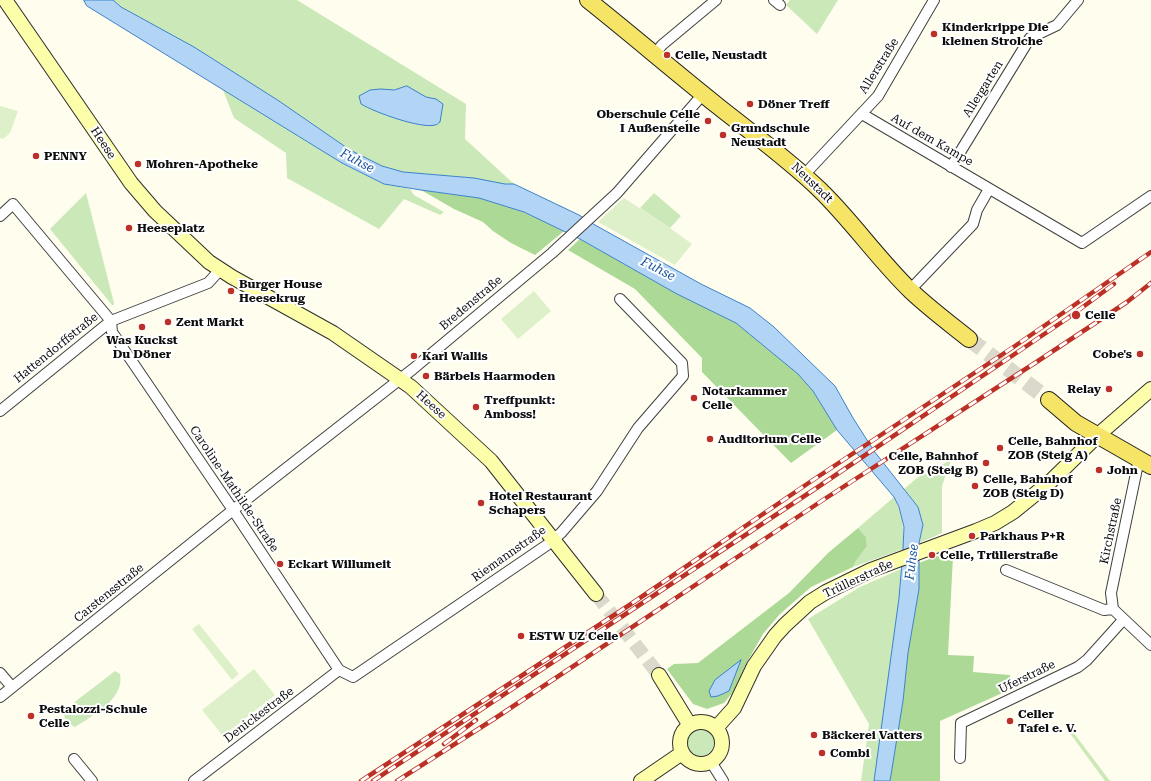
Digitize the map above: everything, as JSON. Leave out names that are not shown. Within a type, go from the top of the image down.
[{"type":"main road","name":"Neustadt","points":[[588,0],[655,54],[699,99],[780,154],[804,175],[853,225],[910,290],[970,339]]},
{"type":"main road","points":[[1048,400],[1076,423],[1145,463]]},
{"type":"street","name":"Heese","points":[[5,0],[131,183],[155,211],[209,262],[220,270],[333,333],[400,379],[442,415],[491,461],[596,594]]},
{"type":"street","points":[[655,54],[662,45],[716,0]]},
{"type":"street","name":"Allerstraße","points":[[804,175],[878,96],[934,0]]},
{"type":"street","name":"Allergarten","points":[[951,167],[1030,38],[1058,25],[1078,0]]},
{"type":"street","name":"Bredenstraße","points":[[233,510],[400,379],[562,244],[617,193],[699,99]]},
{"type":"street","name":"Auf dem Kampe","points":[[862,114],[1082,243],[1151,196]]},
{"type":"street","points":[[910,290],[973,224],[977,210],[989,189]]},
{"type":"street","points":[[0,216],[13,204],[111,321],[208,283],[220,270]]},
{"type":"street","name":"Riemannstraße","points":[[339,670],[353,677],[553,540],[561,533],[597,491],[638,428],[683,376],[682,362],[620,299]]},
{"type":"street","name":"Hattendorffstraße","points":[[0,411],[111,321]]},
{"type":"street","name":"Caroline-Mathilde-Straße","points":[[111,321],[112,332],[233,510],[339,670]]},
{"type":"street","name":"Trüllerstraße","points":[[716,728],[734,708],[754,666],[775,636],[810,602],[826,592],[872,570],[995,523],[1013,512],[1050,482],[1098,435],[1151,389]]},
{"type":"street","name":"Kirchstraße","points":[[1113,609],[1111,593],[1145,463]]},
{"type":"street","name":"Carstensstraße","points":[[0,697],[233,510]]},
{"type":"street","points":[[1006,570],[1104,610],[1113,609],[1123,620],[1150,642]]},
{"type":"street","name":"Uferstraße","points":[[960,758],[961,723],[1078,667],[1088,660],[1123,620]]},
{"type":"street","name":"Denickestraße","points":[[194,781],[339,670]]},
{"type":"street","points":[[0,673],[12,687]]},
{"type":"street","points":[[659,675],[689,724]]},
{"type":"street","points":[[704,722],[711,724],[716,728],[720,734],[722,746],[720,752],[711,762],[698,764],[691,762],[686,758],[679,747],[681,734],[689,724],[704,722]]},
{"type":"street","points":[[641,781],[682,753]]},
{"type":"street","points":[[74,759],[92,781]]},
{"type":"street","points":[[711,762],[723,781]]},
{"type":"green space","points":[[113,0],[297,0],[466,104],[465,139],[514,184],[505,184],[474,178],[403,172],[382,166],[350,150],[279,101],[194,47],[121,7]]},
{"type":"green space","points":[[790,0],[838,0],[817,34],[786,5]]},
{"type":"green space","points":[[223,90],[342,163],[384,184],[410,189],[414,195],[444,212],[440,215],[404,199],[379,229],[287,178],[286,153],[234,118]]},
{"type":"green space","points":[[0,106],[18,111],[10,133],[3,139],[0,138]]},
{"type":"green space","points":[[421,190],[479,198],[524,212],[564,231],[535,255],[511,243],[483,222],[454,209]]},
{"type":"green space","points":[[86,193],[114,305],[112,305],[50,229]]},
{"type":"green space","points":[[654,193],[681,216],[670,228],[640,208]]},
{"type":"green space","points":[[624,198],[692,244],[675,265],[598,222]]},
{"type":"green space","points":[[580,239],[677,294],[736,323],[798,374],[813,391],[837,430],[791,463],[702,372],[702,358],[635,289],[568,250]]},
{"type":"green space","points":[[534,291],[551,311],[518,339],[501,319]]},
{"type":"green space","points":[[951,460],[942,486],[942,533],[919,543],[923,525],[918,507],[904,489],[917,478]]},
{"type":"green space","points":[[894,497],[902,522],[903,549],[853,567],[867,546],[866,537],[858,528]]},
{"type":"green space","points":[[858,528],[866,537],[867,546],[853,567],[811,587],[780,614],[763,634],[747,662],[733,692],[724,703],[707,709],[693,704],[667,669],[674,664],[698,663],[789,593],[828,553]]},
{"type":"green space","points":[[950,551],[953,556],[948,655],[974,656],[973,672],[1010,675],[1009,690],[940,721],[940,781],[890,781],[903,701],[908,653],[919,589],[919,563]]},
{"type":"green space","points":[[901,569],[899,598],[874,781],[861,781],[869,724],[808,619],[860,587]]},
{"type":"green space","points":[[199,624],[239,674],[232,680],[192,629]]},
{"type":"green space","points":[[254,669],[275,695],[223,736],[202,710]]},
{"type":"green space","points":[[115,671],[120,674],[120,683],[117,691],[106,706],[75,727],[66,722],[63,711]]},
{"type":"green space","points":[[700,728],[710,732],[714,742],[710,752],[700,756],[690,752],[686,742],[690,732]]},
{"type":"green space","points":[[1069,732],[1073,732],[1110,781],[1105,781]]},
{"type":"water","name":"Fuhse","points":[[84,0],[113,0],[121,7],[194,47],[279,101],[350,150],[382,166],[403,172],[474,178],[505,184],[514,184],[579,215],[701,284],[750,308],[774,327],[835,386],[874,451],[918,507],[923,525],[919,543],[919,589],[908,653],[903,701],[890,781],[874,781],[899,598],[904,527],[899,507],[894,497],[837,430],[813,391],[798,374],[736,323],[677,294],[580,239],[524,212],[479,198],[384,184],[342,163],[87,6]]},
{"type":"water","points":[[407,86],[426,97],[436,99],[443,104],[440,122],[436,125],[419,125],[386,115],[361,104],[359,96],[370,90],[394,90]]},
{"type":"water","points":[[741,660],[729,691],[718,696],[711,697],[709,691],[715,680]]},
{"type":"tunnel","points":[[969,339],[1049,400]]},
{"type":"tunnel","points":[[596,594],[659,675]]},
{"type":"railway","points":[[361,781],[631,604],[810,482],[1015,346],[1151,252]]},
{"type":"railway","points":[[397,781],[494,719],[823,500],[1038,361],[1127,302],[1151,283]]},
{"type":"railway","points":[[373,781],[815,489],[1068,318],[1114,284]]},
{"type":"railway","points":[[444,744],[476,720]]},
{"type":"place","name":"Kinderkrippe Die kleinen Strolche","points":[[934,34]]},
{"type":"place","name":"Celle, Neustadt","points":[[667,55]]},
{"type":"place","name":"Döner Treff","points":[[750,104]]},
{"type":"place","name":"Oberschule Celle I Außenstelle","points":[[708,121]]},
{"type":"place","name":"Grundschule Neustadt","points":[[723,135]]},
{"type":"place","name":"PENNY","points":[[36,156]]},
{"type":"place","name":"Mohren-Apotheke","points":[[138,164]]},
{"type":"place","name":"Heeseplatz","points":[[129,228]]},
{"type":"place","name":"Burger House Heesekrug","points":[[231,291]]},
{"type":"place","name":"Celle","points":[[1076,315]]},
{"type":"place","name":"Zent Markt","points":[[168,322]]},
{"type":"place","name":"Was Kuckst Du Döner","points":[[142,327]]},
{"type":"place","name":"Cobe's","points":[[1140,354]]},
{"type":"place","name":"Karl Wallis","points":[[414,356]]},
{"type":"place","name":"Bärbels Haarmoden","points":[[426,376]]},
{"type":"place","name":"Relay","points":[[1109,389]]},
{"type":"place","name":"Notarkammer Celle","points":[[694,398]]},
{"type":"place","name":"Treffpunkt: Amboss!","points":[[476,407]]},
{"type":"place","name":"Auditorium Celle","points":[[710,439]]},
{"type":"place","name":"Celle, Bahnhof ZOB (Steig A)","points":[[1000,448]]},
{"type":"place","name":"Celle, Bahnhof ZOB (Steig B)","points":[[986,463]]},
{"type":"place","name":"John","points":[[1099,470]]},
{"type":"place","name":"Celle, Bahnhof ZOB (Steig D)","points":[[975,486]]},
{"type":"place","name":"Hotel Restaurant Schapers","points":[[481,503]]},
{"type":"place","name":"Parkhaus P+R","points":[[972,536]]},
{"type":"place","name":"Celle, Trüllerstraße","points":[[932,555]]},
{"type":"place","name":"Eckart Willumeit","points":[[280,564]]},
{"type":"place","name":"ESTW UZ Celle","points":[[521,636]]},
{"type":"place","name":"Pestalozzi-Schule Celle","points":[[31,716]]},
{"type":"place","name":"Celler Tafel e. V.","points":[[1010,721]]},
{"type":"place","name":"Bäckerei Vatters","points":[[814,735]]},
{"type":"place","name":"Combi","points":[[822,753]]}]
